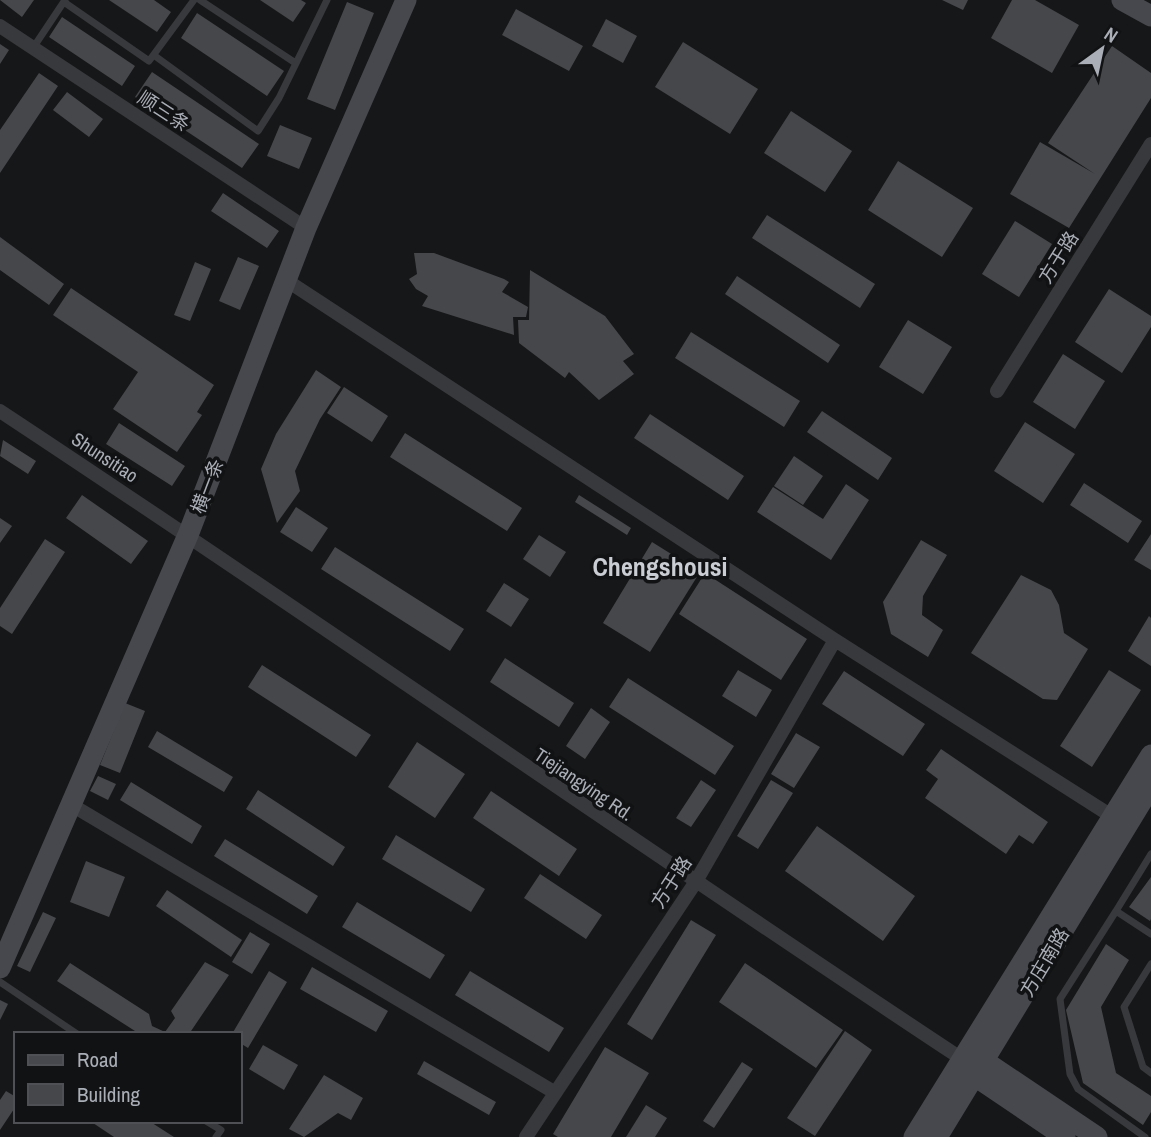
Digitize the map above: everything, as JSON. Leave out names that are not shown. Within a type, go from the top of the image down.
[{"type":"street","name":"横一条","points":[[0,968],[188,535],[306,228],[406,0]]},
{"type":"street","points":[[1122,0],[1151,16]]},
{"type":"street","name":"顺三条","points":[[0,26],[306,228]]},
{"type":"street","name":"方于路","points":[[997,391],[1151,144]]},
{"type":"street","points":[[286,280],[835,640],[1113,817]]},
{"type":"street","name":"Shunsitiao","points":[[0,411],[188,535]]},
{"type":"street","name":"Tiejiangying Rd.","points":[[188,535],[695,883],[962,1059]]},
{"type":"street","name":"方于路","points":[[526,1137],[695,883],[835,640]]},
{"type":"street","name":"方庄南路","points":[[914,1137],[1151,755]]},
{"type":"street","name":"方庄南路","points":[[937,1137],[1151,786]]},
{"type":"street","points":[[70,804],[554,1092]]},
{"type":"street","points":[[962,1059],[1097,1137]]},
{"type":"street","points":[[979,1069],[1065,1137]]},
{"type":"lane","points":[[33,48],[64,1],[149,61],[194,0]]},
{"type":"lane","points":[[200,0],[294,62]]},
{"type":"lane","points":[[155,56],[258,131],[279,98],[294,62],[327,0]]},
{"type":"lane","points":[[1145,1137],[1078,1089],[1070,1074],[1060,999],[1151,853]]},
{"type":"lane","points":[[1116,911],[1151,934]]},
{"type":"lane","points":[[1151,964],[1124,1007],[1143,1067],[1151,1073]]},
{"type":"lane","points":[[0,982],[74,1032]]},
{"type":"lane","points":[[209,1123],[221,1130],[216,1137]]},
{"type":"building","points":[[0,0],[34,0],[22,17]]},
{"type":"building","points":[[109,0],[154,0],[171,12],[157,32]]},
{"type":"building","points":[[260,0],[301,0],[306,3],[293,22]]},
{"type":"building","points":[[942,0],[968,0],[963,10]]},
{"type":"building","points":[[1012,0],[1035,0],[1079,25],[1052,73],[991,38]]},
{"type":"building","points":[[347,2],[374,13],[335,110],[307,99]]},
{"type":"building","points":[[516,9],[583,46],[569,71],[502,35]]},
{"type":"building","points":[[197,13],[284,71],[267,96],[181,38]]},
{"type":"building","points":[[62,17],[135,66],[122,86],[49,37]]},
{"type":"building","points":[[606,19],[637,36],[623,63],[592,46]]},
{"type":"building","points":[[683,42],[758,89],[730,134],[655,87]]},
{"type":"building","points":[[0,44],[9,50],[0,64]]},
{"type":"building","points":[[1112,46],[1151,73],[1151,98],[1069,228],[1010,194],[1040,142],[1095,174],[1048,143]]},
{"type":"building","points":[[152,72],[259,144],[242,168],[135,97]]},
{"type":"building","points":[[39,73],[58,86],[0,173],[0,130]]},
{"type":"building","points":[[67,92],[103,119],[89,137],[53,110]]},
{"type":"building","points":[[791,111],[852,151],[825,192],[764,153]]},
{"type":"building","points":[[280,125],[312,138],[299,169],[267,156]]},
{"type":"building","points":[[898,161],[973,208],[942,257],[868,210]]},
{"type":"building","points":[[223,193],[279,231],[267,248],[211,211]]},
{"type":"building","points":[[767,215],[875,284],[860,308],[752,238]]},
{"type":"building","points":[[1015,221],[1052,244],[1019,297],[982,274]]},
{"type":"building","points":[[0,237],[64,284],[49,305],[0,270]]},
{"type":"building","points":[[414,253],[434,253],[509,282],[502,292],[528,307],[526,317],[513,317],[514,335],[422,306],[428,296],[416,289],[409,279],[417,274]]},
{"type":"building","points":[[238,257],[259,266],[240,310],[219,301]]},
{"type":"building","points":[[195,262],[211,269],[190,321],[174,315]]},
{"type":"building","points":[[530,270],[605,316],[634,354],[623,361],[634,374],[599,400],[569,372],[565,378],[519,343],[518,320],[529,320]]},
{"type":"building","points":[[737,276],[840,345],[828,363],[725,294]]},
{"type":"building","points":[[71,288],[214,385],[197,412],[202,415],[177,452],[113,409],[138,372],[53,315]]},
{"type":"building","points":[[1109,289],[1151,316],[1151,327],[1122,373],[1075,342]]},
{"type":"building","points":[[908,320],[952,347],[923,394],[879,367]]},
{"type":"building","points":[[691,332],[800,401],[784,427],[675,358]]},
{"type":"building","points":[[1063,354],[1105,381],[1075,429],[1033,402]]},
{"type":"building","points":[[316,370],[341,387],[320,419],[295,471],[300,491],[277,523],[261,469],[276,434]]},
{"type":"building","points":[[344,387],[388,416],[372,442],[327,413]]},
{"type":"building","points":[[822,411],[892,458],[878,480],[807,432]]},
{"type":"building","points":[[650,414],[744,476],[728,500],[634,438]]},
{"type":"building","points":[[1025,422],[1075,454],[1043,503],[994,471]]},
{"type":"building","points":[[119,423],[185,466],[172,486],[106,444]]},
{"type":"building","points":[[405,433],[522,508],[507,531],[390,457]]},
{"type":"building","points":[[3,440],[36,461],[28,474],[0,456]]},
{"type":"building","points":[[794,456],[823,476],[803,505],[774,486]]},
{"type":"building","points":[[1084,483],[1142,521],[1128,543],[1070,505]]},
{"type":"building","points":[[846,484],[869,500],[831,560],[757,512],[773,487],[823,519]]},
{"type":"building","points":[[82,495],[148,541],[131,564],[66,518]]},
{"type":"building","points":[[579,495],[631,528],[627,535],[575,502]]},
{"type":"building","points":[[296,507],[328,528],[312,552],[280,532]]},
{"type":"building","points":[[0,518],[12,526],[0,543]]},
{"type":"building","points":[[1151,534],[1151,570],[1134,560]]},
{"type":"building","points":[[539,535],[566,552],[550,577],[523,559]]},
{"type":"building","points":[[45,539],[65,552],[12,634],[0,626],[0,608]]},
{"type":"building","points":[[921,540],[947,555],[923,596],[922,615],[943,630],[928,657],[891,634],[883,602]]},
{"type":"building","points":[[652,542],[700,572],[650,652],[603,623]]},
{"type":"building","points":[[335,547],[464,629],[450,651],[321,569]]},
{"type":"building","points":[[705,573],[807,639],[781,680],[679,614]]},
{"type":"building","points":[[1021,575],[1051,590],[1059,605],[1064,633],[1088,649],[1057,700],[1043,699],[971,653]]},
{"type":"building","points":[[504,583],[529,599],[511,627],[486,611]]},
{"type":"building","points":[[1149,616],[1151,618],[1151,666],[1128,651]]},
{"type":"building","points":[[505,658],[574,703],[559,727],[490,682]]},
{"type":"building","points":[[262,665],[371,735],[356,757],[248,687]]},
{"type":"building","points":[[738,670],[772,690],[756,717],[722,696]]},
{"type":"building","points":[[1109,670],[1141,690],[1092,767],[1060,746]]},
{"type":"building","points":[[844,671],[925,724],[903,756],[822,704]]},
{"type":"building","points":[[628,678],[734,746],[715,775],[609,707]]},
{"type":"building","points":[[125,703],[145,711],[120,773],[100,765]]},
{"type":"building","points":[[591,708],[610,722],[585,759],[566,746]]},
{"type":"building","points":[[157,731],[233,777],[224,792],[148,747]]},
{"type":"building","points":[[796,733],[820,747],[794,788],[771,774]]},
{"type":"building","points":[[417,742],[465,774],[435,818],[388,787]]},
{"type":"building","points":[[941,749],[1048,822],[1033,844],[1019,835],[1006,854],[925,798],[938,779],[926,770]]},
{"type":"building","points":[[98,776],[116,784],[108,800],[90,791]]},
{"type":"building","points":[[701,780],[716,790],[691,827],[676,818]]},
{"type":"building","points":[[771,780],[793,793],[758,849],[737,836]]},
{"type":"building","points":[[131,782],[202,826],[192,844],[120,800]]},
{"type":"building","points":[[258,790],[345,847],[333,866],[246,809]]},
{"type":"building","points":[[491,791],[577,849],[559,876],[473,818]]},
{"type":"building","points":[[817,826],[915,896],[883,941],[785,871]]},
{"type":"building","points":[[396,835],[485,889],[471,912],[382,859]]},
{"type":"building","points":[[225,839],[318,896],[307,914],[214,856]]},
{"type":"building","points":[[86,861],[125,877],[109,917],[70,902]]},
{"type":"building","points":[[540,874],[602,915],[586,939],[524,898]]},
{"type":"building","points":[[1151,877],[1151,919],[1150,921],[1129,907]]},
{"type":"building","points":[[167,890],[242,940],[231,957],[156,906]]},
{"type":"building","points":[[357,902],[445,955],[430,979],[342,927]]},
{"type":"building","points":[[43,912],[56,918],[30,972],[17,966]]},
{"type":"building","points":[[691,920],[716,935],[652,1040],[627,1024]]},
{"type":"building","points":[[250,932],[270,944],[252,974],[232,962]]},
{"type":"building","points":[[1106,944],[1129,960],[1101,1007],[1116,1073],[1151,1096],[1151,1112],[1143,1125],[1083,1083],[1066,1010]]},
{"type":"building","points":[[205,962],[229,975],[190,1032],[165,1032],[175,1018],[171,1011]]},
{"type":"building","points":[[70,963],[149,1014],[152,1026],[165,1032],[135,1032],[57,981]]},
{"type":"building","points":[[745,963],[843,1030],[816,1068],[719,1002]]},
{"type":"building","points":[[312,967],[388,1011],[376,1032],[300,989]]},
{"type":"building","points":[[269,971],[287,982],[248,1048],[242,1044],[242,1032],[233,1032]]},
{"type":"building","points":[[470,971],[564,1028],[549,1052],[455,995]]},
{"type":"building","points":[[0,1000],[8,1004],[0,1020]]},
{"type":"building","points":[[845,1031],[872,1050],[815,1136],[787,1118]]},
{"type":"building","points":[[263,1045],[298,1065],[284,1090],[249,1069]]},
{"type":"building","points":[[605,1047],[649,1073],[611,1137],[558,1137],[553,1134]]},
{"type":"building","points":[[424,1061],[496,1102],[489,1115],[417,1074]]},
{"type":"building","points":[[742,1062],[753,1069],[714,1128],[703,1121]]},
{"type":"building","points":[[324,1075],[363,1098],[351,1120],[338,1113],[304,1137],[289,1129]]},
{"type":"building","points":[[6,1091],[14,1096],[14,1109],[0,1130],[0,1100]]},
{"type":"building","points":[[646,1105],[667,1118],[655,1137],[626,1137]]},
{"type":"building","points":[[93,1123],[152,1123],[174,1137],[114,1137]]},
{"type":"district","name":"Chengshousi","points":[[660,566]]}]
